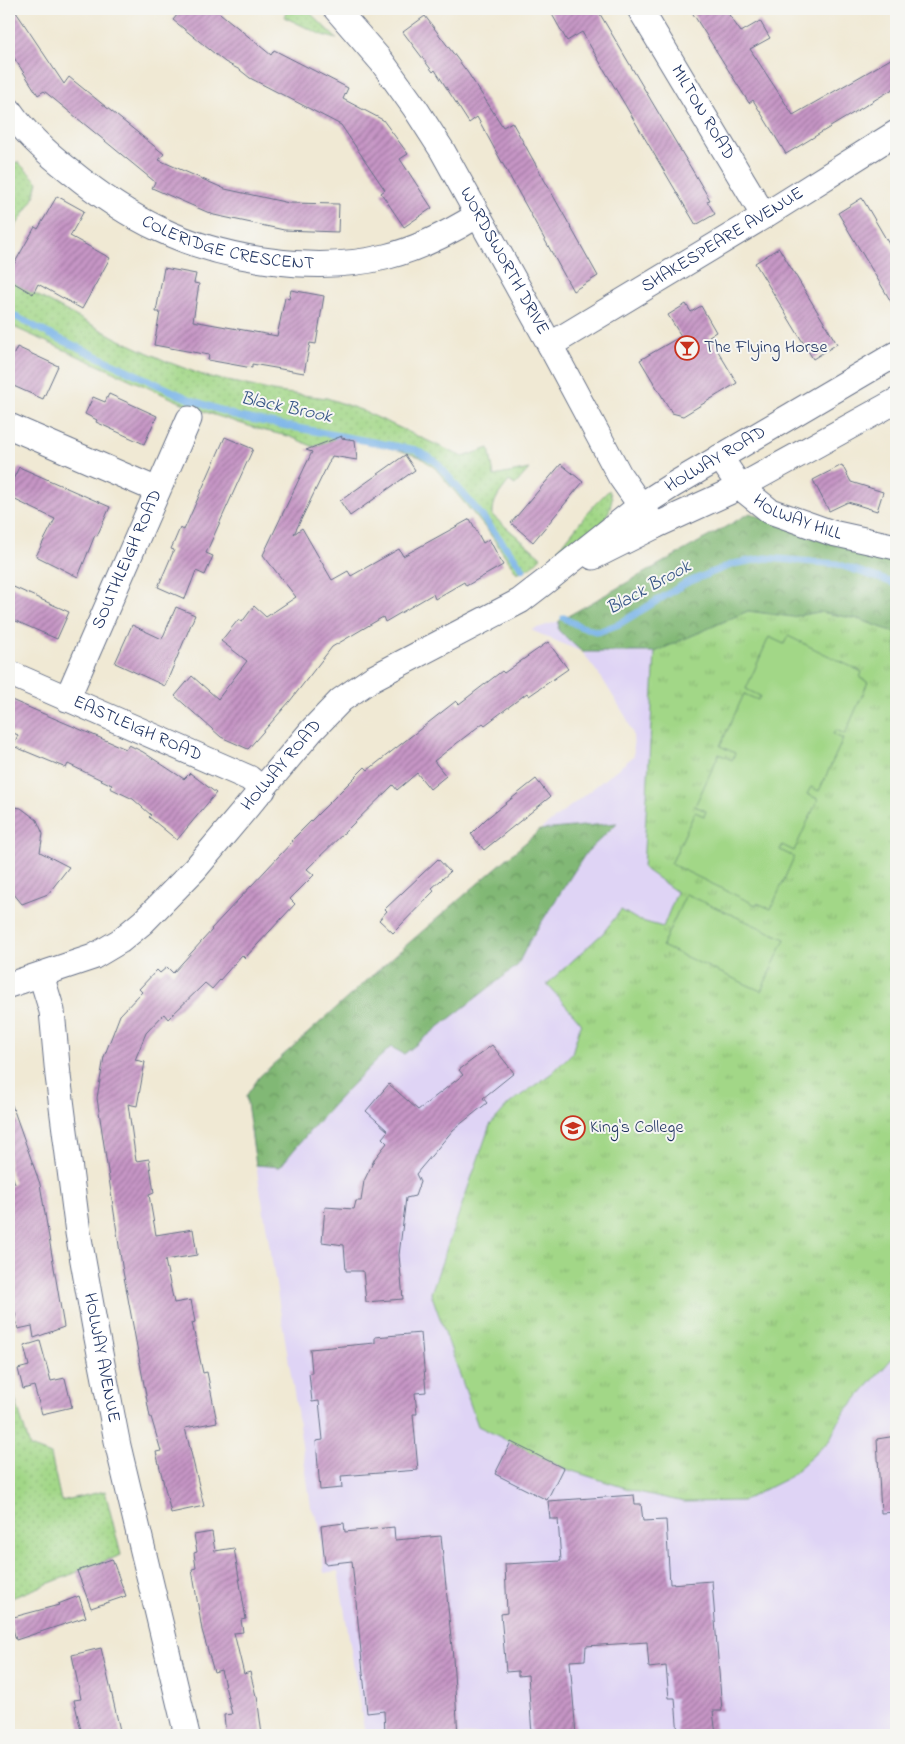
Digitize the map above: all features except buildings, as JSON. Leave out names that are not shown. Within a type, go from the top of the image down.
[{"type":"street","name":"WORDSWORTH DRIVE","points":[[336,9],[382,62],[415,108],[450,163],[620,476],[655,526]]},
{"type":"street","name":"MILTON ROAD","points":[[640,9],[764,216]]},
{"type":"street","name":"COLERIDGE CRESCENT","points":[[9,110],[17,122],[55,159],[91,188],[129,213],[160,230],[239,256],[294,263],[324,264],[385,257],[431,241],[478,215]]},
{"type":"street","name":"SHAKESPEARE AVENUE","points":[[550,346],[896,133]]},
{"type":"street","name":"HOLWAY ROAD","points":[[9,986],[93,957],[120,941],[143,922],[196,869],[312,730],[341,700],[373,678],[520,600],[640,506],[896,354]]},
{"type":"street","name":"HOLWAY ROAD","points":[[546,581],[655,526],[740,487],[896,401]]},
{"type":"street","name":"SOUTHLEIGH ROAD","points":[[68,699],[189,418]]},
{"type":"street","points":[[9,426],[157,490]]},
{"type":"street","name":"HOLWAY HILL","points":[[720,457],[740,487],[770,511],[832,533],[896,547]]},
{"type":"street","name":"EASTLEIGH ROAD","points":[[9,674],[249,778],[263,790]]},
{"type":"street","name":"HOLWAY AVENUE","points":[[41,974],[52,1011],[68,1162],[78,1234],[98,1342],[118,1446],[186,1735]]},
{"type":"shaded area","name":"King's College","points":[[896,596],[896,1735],[365,1735],[338,1571],[324,1573],[319,1523],[311,1507],[246,1096],[260,1076],[411,941],[540,830],[634,756],[633,734],[626,717],[603,680],[582,652],[531,630],[559,621]]},
{"type":"green space","points":[[288,9],[306,9],[337,39],[322,35],[284,17]]},
{"type":"green space","points":[[18,162],[38,182],[33,200],[9,236],[9,164]]},
{"type":"green space","points":[[9,280],[118,339],[168,362],[205,376],[278,392],[327,398],[361,410],[463,457],[489,448],[494,476],[529,469],[515,485],[509,481],[495,501],[493,516],[541,557],[532,566],[517,573],[488,531],[435,468],[420,457],[395,449],[338,438],[314,447],[291,437],[211,414],[180,402],[9,325]]},
{"type":"green space","points":[[609,490],[612,498],[610,509],[602,524],[544,568],[593,506]]},
{"type":"green space","points":[[750,513],[814,538],[896,554],[896,633],[858,619],[819,612],[792,617],[748,611],[655,652],[582,652],[558,630],[559,621]]},
{"type":"green space","points":[[748,611],[792,617],[819,612],[858,619],[896,633],[896,1354],[842,1415],[829,1441],[788,1478],[742,1501],[684,1502],[638,1492],[563,1468],[478,1426],[431,1293],[490,1125],[509,1104],[552,1073],[572,1053],[581,1023],[547,984],[603,933],[621,910],[638,920],[663,927],[677,892],[643,868],[655,652]]},
{"type":"green space","points":[[788,636],[862,672],[860,678],[868,682],[845,734],[836,730],[833,734],[843,739],[819,791],[811,787],[807,794],[818,799],[794,851],[782,845],[780,850],[794,857],[771,909],[757,903],[756,905],[671,864],[695,812],[704,816],[706,811],[695,806],[719,754],[732,760],[735,753],[720,746],[744,694],[758,700],[760,696],[746,689],[769,637],[784,644]]},
{"type":"green space","points":[[617,823],[586,853],[530,940],[517,966],[404,1054],[391,1047],[333,1105],[280,1167],[256,1165],[246,1096],[260,1076],[411,941],[540,830]]},
{"type":"green space","points":[[686,894],[785,939],[761,991],[662,946]]},
{"type":"green space","points":[[9,1386],[11,1386],[30,1447],[51,1455],[61,1501],[105,1491],[121,1555],[9,1599]]},
{"type":"waterway","name":"Black Brook","points":[[9,313],[49,334],[189,399],[239,417],[416,450],[435,461],[477,510],[523,569]]},
{"type":"waterway","name":"Black Brook","points":[[564,618],[579,626],[598,632],[619,624],[686,583],[733,564],[766,558],[837,564],[896,584]]},
{"type":"place","name":"The Flying Horse","points":[[687,348]]},
{"type":"place","name":"King's College","points":[[573,1128]]}]
